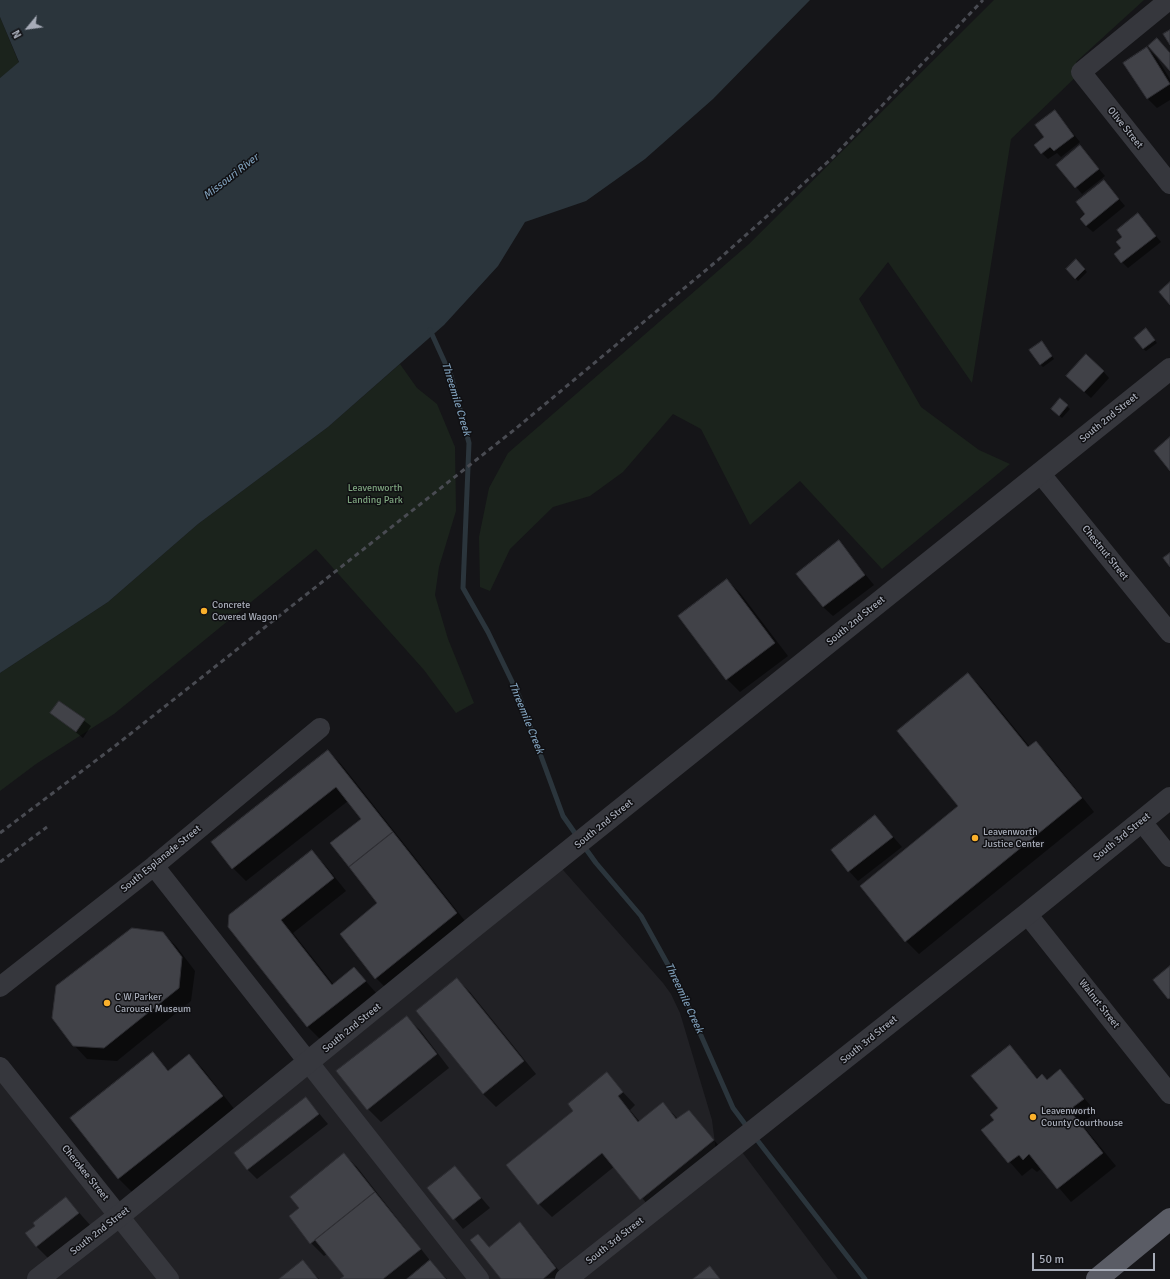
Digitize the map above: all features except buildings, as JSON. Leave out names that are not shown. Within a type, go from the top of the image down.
[{"type":"highway","points":[[1097,1279],[1170,1219]]},
{"type":"street","name":"Olive Street","points":[[1169,0],[1081,72],[1170,184]]},
{"type":"street","name":"South 2nd Street","points":[[38,1279],[119,1216],[476,926],[1170,369]]},
{"type":"street","name":"Chestnut Street","points":[[1040,473],[1170,633]]},
{"type":"street","name":"South Esplanade Street","points":[[0,987],[154,866],[320,728]]},
{"type":"street","name":"South 3rd Street","points":[[566,1279],[1027,914],[1170,798]]},
{"type":"street","points":[[1142,822],[1170,857]]},
{"type":"street","points":[[154,866],[479,1279]]},
{"type":"street","name":"Walnut Street","points":[[1027,914],[1170,1094]]},
{"type":"street","name":"Cherokee Street","points":[[0,1067],[169,1279]]},
{"type":"shaded area","points":[[556,862],[671,994],[680,1013],[712,1120],[717,1159],[736,1144],[838,1279],[0,1279],[0,1067],[119,1216]]},
{"type":"green space","points":[[994,0],[1144,0],[1076,62],[1081,72],[1011,139],[972,383],[888,262],[859,299],[921,407],[979,450],[1010,464],[882,569],[800,481],[750,525],[701,429],[673,414],[623,472],[590,496],[553,507],[510,549],[490,591],[480,587],[479,537],[489,488],[508,453],[749,244]]},
{"type":"green space","points":[[0,17],[19,63],[0,78]]},
{"type":"green space","name":"Leavenworth Landing Park","points":[[400,364],[417,388],[437,404],[455,447],[456,511],[439,567],[435,595],[448,639],[474,703],[456,713],[424,670],[316,549],[114,714],[36,764],[0,791],[0,673],[108,602],[198,524],[328,427]]},
{"type":"water","name":"Missouri River","points":[[0,0],[810,0],[713,99],[645,159],[586,201],[525,222],[498,266],[444,325],[328,427],[198,524],[108,602],[0,673],[0,78],[19,62],[0,17]]},
{"type":"waterway","name":"Threemile Creek","points":[[430,330],[451,376],[469,443],[463,588],[488,632],[519,696],[563,816],[577,836]]},
{"type":"waterway","name":"Threemile Creek","points":[[583,845],[596,863],[641,916],[677,981],[733,1108],[748,1128]]},
{"type":"waterway","name":"Threemile Creek","points":[[754,1136],[865,1279]]},
{"type":"railway","points":[[0,833],[115,746],[514,430],[718,260],[831,159],[983,0]]},
{"type":"railway","points":[[0,862],[47,827]]},
{"type":"place","name":"Concrete Covered Wagon","points":[[204,611]]},
{"type":"place","name":"Leavenworth Justice Center","points":[[975,838]]},
{"type":"place","name":"C W Parker Carousel Museum","points":[[107,1003]]},
{"type":"place","name":"Leavenworth County Courthouse","points":[[1033,1117]]}]
